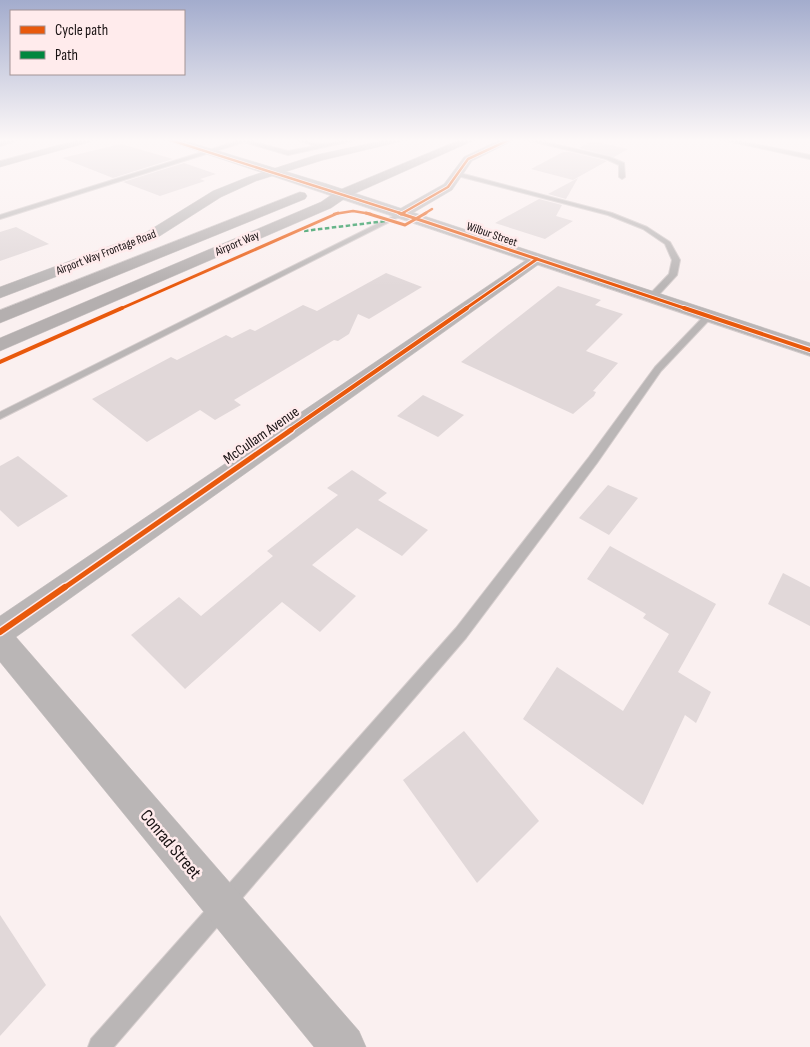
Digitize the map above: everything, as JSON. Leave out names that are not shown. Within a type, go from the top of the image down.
[{"type":"main road","name":"Airport Way","points":[[0,317],[320,188]]},
{"type":"main road","name":"Airport Way","points":[[0,345],[326,206],[340,188]]},
{"type":"street","name":"Airport Way Frontage Road","points":[[0,293],[150,236],[217,194],[233,188]]},
{"type":"street","name":"Wilbur Street","points":[[343,188],[401,214],[810,350]]},
{"type":"street","points":[[401,214],[448,188]]},
{"type":"street","name":"McCullam Avenue","points":[[0,632],[537,259]]},
{"type":"street","name":"Conrad Street","points":[[0,640],[343,1047]]},
{"type":"lane","points":[[0,218],[95,188]]},
{"type":"lane","points":[[509,188],[610,214],[645,228],[668,243],[676,260],[674,275],[652,297]]},
{"type":"lane","points":[[0,416],[401,214]]},
{"type":"lane","points":[[98,1047],[461,632],[593,460],[658,369],[709,316]]},
{"type":"building","points":[[138,188],[184,188],[160,196]]},
{"type":"building","points":[[560,188],[572,188],[566,199],[548,194]]},
{"type":"building","points":[[539,199],[562,205],[556,216],[573,221],[545,239],[495,223]]},
{"type":"building","points":[[16,227],[49,244],[0,261],[0,232]]},
{"type":"building","points":[[386,273],[422,287],[369,319],[358,314],[349,334],[338,341],[334,340],[234,400],[241,405],[215,420],[200,410],[147,442],[92,399],[171,357],[177,360],[226,335],[232,338],[250,329],[255,331],[303,305],[317,311]]},
{"type":"building","points":[[558,286],[601,300],[595,305],[623,314],[586,351],[618,363],[593,391],[596,392],[594,396],[573,414],[461,362]]},
{"type":"building","points":[[423,395],[464,415],[438,437],[397,416]]},
{"type":"building","points":[[18,456],[68,496],[18,527],[0,510],[0,466]]},
{"type":"building","points":[[352,470],[387,493],[378,500],[428,530],[402,556],[357,528],[312,565],[356,596],[320,632],[282,602],[185,689],[131,635],[179,597],[201,616],[273,556],[267,551],[338,495],[327,488]]},
{"type":"building","points":[[608,485],[638,498],[609,535],[579,518]]},
{"type":"building","points":[[610,546],[716,604],[678,672],[711,692],[696,723],[685,715],[643,805],[523,719],[557,667],[623,711],[669,634],[643,618],[646,614],[587,579]]},
{"type":"building","points":[[783,573],[810,587],[810,626],[768,604]]},
{"type":"building","points":[[464,731],[539,821],[477,883],[403,780]]},
{"type":"building","points":[[0,915],[46,985],[0,1036]]},
{"type":"marked path","points":[[304,231],[386,221]]},
{"type":"cycle path","points":[[325,188],[810,350]]},
{"type":"cycle path","points":[[401,214],[447,188]]},
{"type":"cycle path","points":[[0,362],[336,213],[345,211],[362,212],[405,225],[432,209]]},
{"type":"cycle path","points":[[0,632],[537,259]]}]
